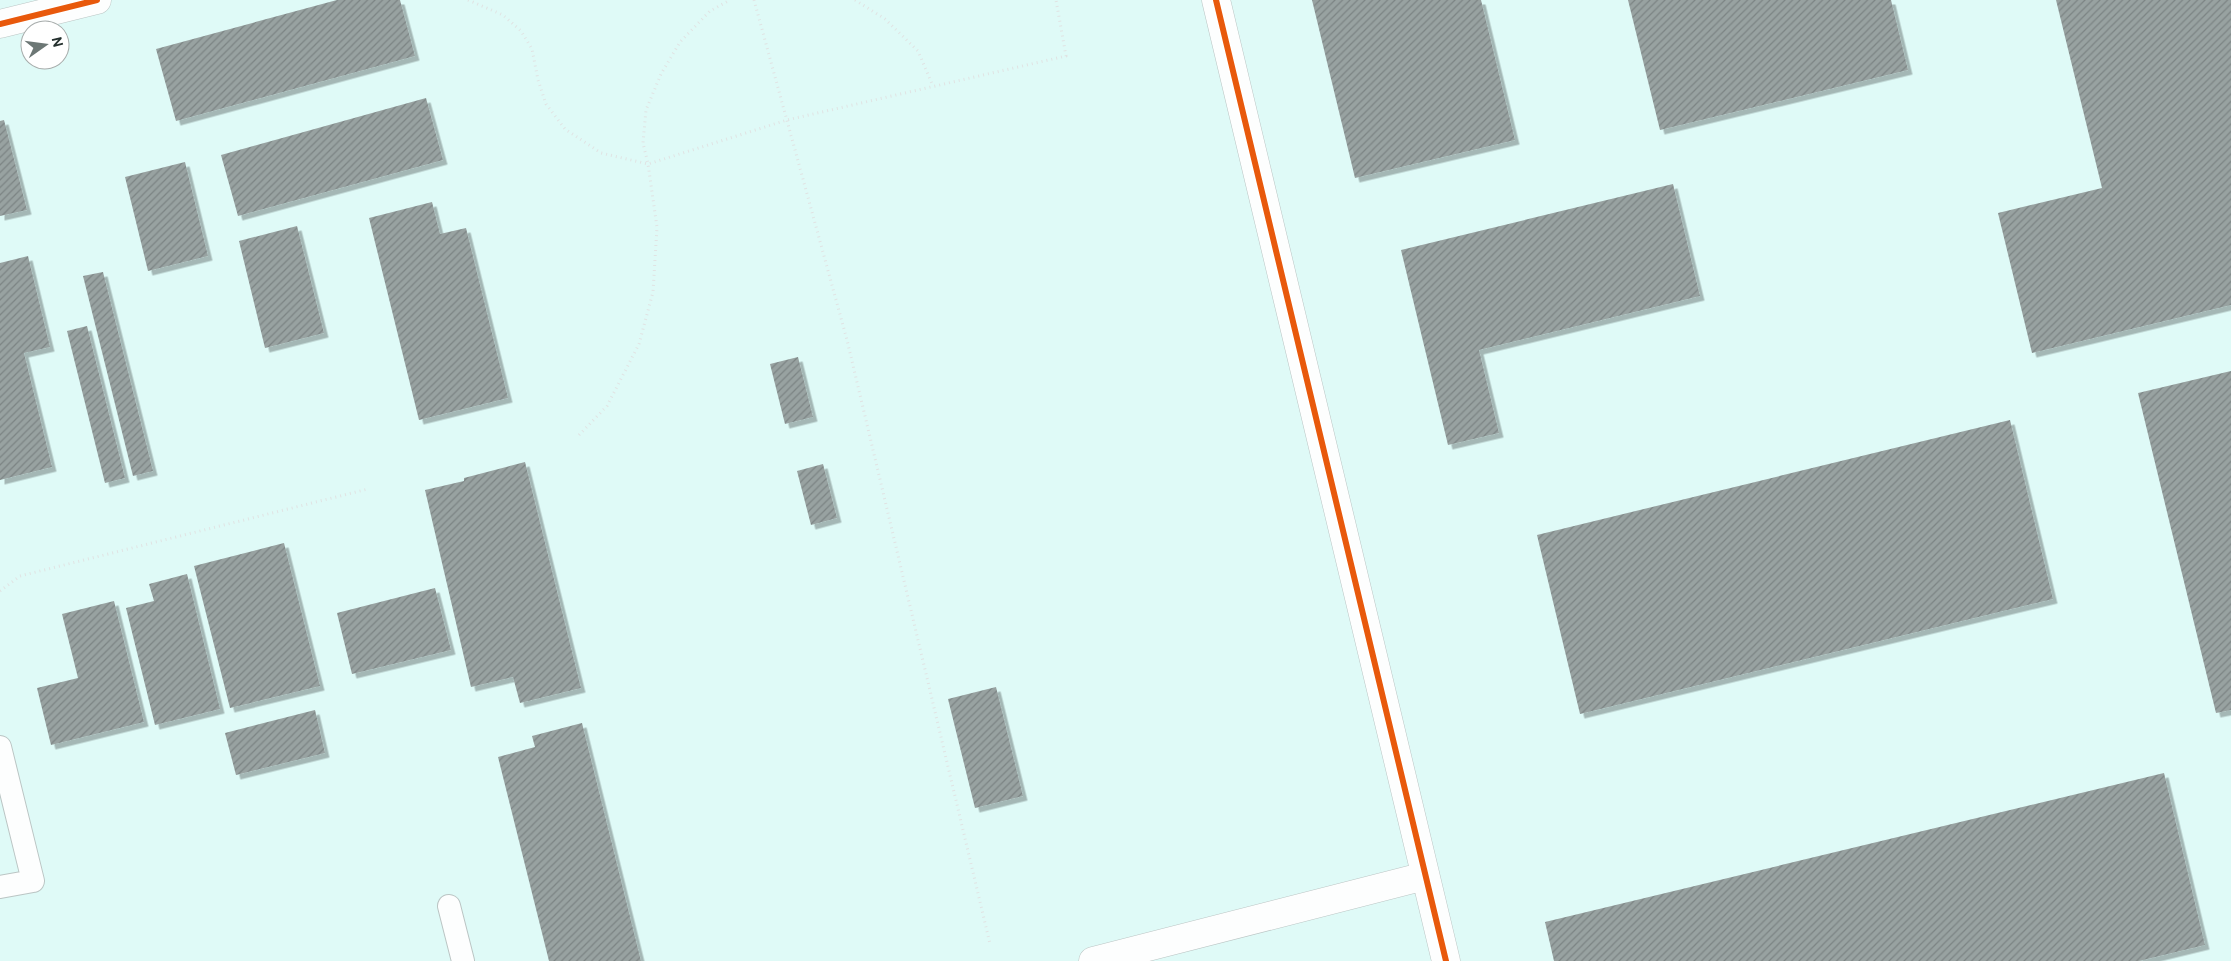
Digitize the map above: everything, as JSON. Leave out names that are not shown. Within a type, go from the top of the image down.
[{"type":"street","points":[[0,24],[97,0]]},
{"type":"street","points":[[1216,0],[1446,961]]},
{"type":"street","points":[[1093,961],[1425,876]]},
{"type":"lane","points":[[0,747],[33,882],[0,886]]},
{"type":"lane","points":[[449,906],[464,961]]},
{"type":"path","points":[[468,0],[503,15],[521,31],[532,49],[538,80],[546,104],[564,129],[601,153],[648,164],[787,120],[1066,56],[1056,0]]},
{"type":"path","points":[[579,435],[607,406],[635,353],[653,292],[658,227],[643,143],[646,110],[661,74],[680,42],[710,11],[730,0]]},
{"type":"path","points":[[754,0],[849,349],[990,944]]},
{"type":"path","points":[[855,0],[885,19],[918,51],[933,86]]},
{"type":"path","points":[[0,591],[20,576],[368,489]]},
{"type":"shaded area","points":[[0,0],[2231,0],[2231,961],[0,961]]},
{"type":"building","points":[[337,0],[400,0],[415,56],[176,121],[156,49]]},
{"type":"building","points":[[1312,0],[1481,0],[1515,140],[1355,178]]},
{"type":"building","points":[[1628,0],[1891,0],[1908,70],[1660,130]]},
{"type":"building","points":[[2056,0],[2231,0],[2231,305],[2032,353],[1998,213],[2102,188]]},
{"type":"building","points":[[426,98],[443,160],[238,216],[221,155]]},
{"type":"building","points":[[4,120],[27,210],[0,216],[0,121]]},
{"type":"building","points":[[185,162],[208,256],[148,271],[125,177]]},
{"type":"building","points":[[1673,184],[1700,296],[1479,350],[1499,433],[1448,445],[1401,250]]},
{"type":"building","points":[[432,202],[440,234],[466,228],[508,398],[419,420],[369,218]]},
{"type":"building","points":[[297,226],[324,333],[265,348],[239,241]]},
{"type":"building","points":[[28,256],[50,347],[24,353],[52,467],[0,480],[0,263]]},
{"type":"building","points":[[103,272],[153,471],[133,476],[83,276]]},
{"type":"building","points":[[87,326],[125,478],[105,483],[67,331]]},
{"type":"building","points":[[798,357],[813,417],[785,424],[770,364]]},
{"type":"building","points":[[2231,371],[2231,710],[2216,713],[2138,393]]},
{"type":"building","points":[[2010,420],[2053,599],[1580,714],[1537,535]]},
{"type":"building","points":[[525,462],[581,688],[520,703],[513,677],[471,687],[425,490],[464,481],[464,478]]},
{"type":"building","points":[[823,464],[837,518],[811,525],[797,471]]},
{"type":"building","points":[[284,543],[320,686],[230,708],[194,566]]},
{"type":"building","points":[[187,574],[220,709],[155,725],[126,608],[154,601],[149,584]]},
{"type":"building","points":[[435,588],[451,650],[352,674],[337,613]]},
{"type":"building","points":[[114,601],[144,722],[51,745],[37,688],[78,678],[62,614]]},
{"type":"building","points":[[996,687],[1023,796],[975,808],[948,699]]},
{"type":"building","points":[[315,710],[325,753],[236,775],[225,733]]},
{"type":"building","points":[[582,723],[641,961],[549,961],[498,757],[535,747],[532,736]]},
{"type":"building","points":[[2164,773],[2205,945],[2139,961],[1554,961],[1545,922]]},
{"type":"cycle path","points":[[0,24],[97,0]]},
{"type":"cycle path","points":[[1216,0],[1446,961]]}]
